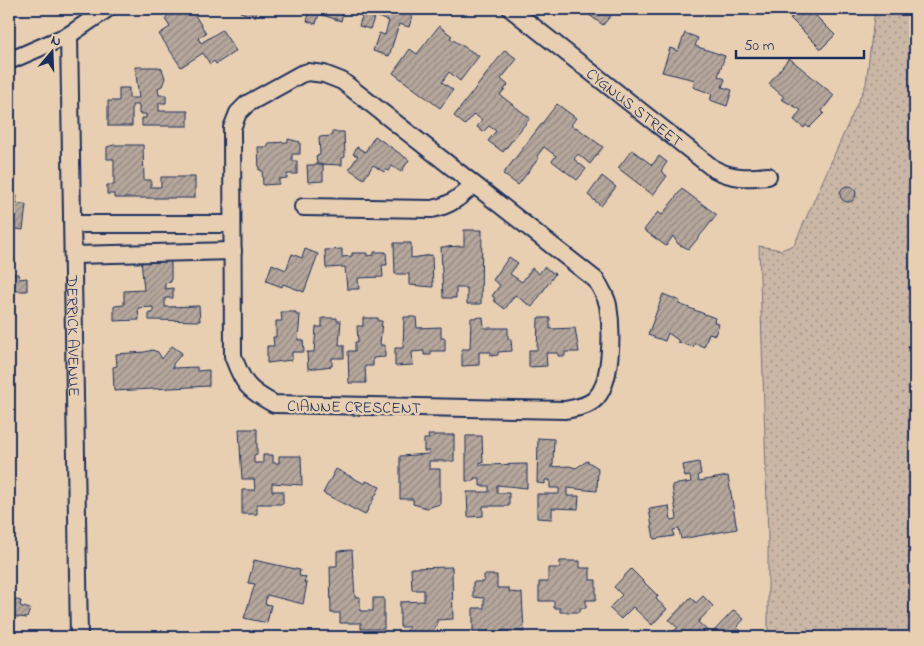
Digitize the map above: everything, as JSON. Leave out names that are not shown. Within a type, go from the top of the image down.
[{"type":"street","points":[[9,61],[69,35],[107,9]]},
{"type":"street","name":"CYGNUS STREET","points":[[511,9],[714,169],[726,175],[741,178],[768,176]]},
{"type":"street","name":"DERRICK AVENUE","points":[[69,35],[79,637]]},
{"type":"street","name":"CIANNE CRESCENT","points":[[308,72],[324,74],[342,81],[588,273],[603,292],[608,305],[610,337],[608,371],[604,386],[595,399],[581,407],[565,410],[274,404],[258,396],[242,380],[233,356],[232,224],[231,144],[232,128],[238,113],[247,104],[300,74],[308,72]]},
{"type":"street","points":[[303,207],[432,209],[445,207],[473,185]]},
{"type":"street","points":[[73,224],[232,224]]},
{"type":"street","points":[[74,255],[233,251]]},
{"type":"shaded area","points":[[875,9],[915,9],[915,637],[768,637],[768,537],[759,246],[781,250],[794,245],[866,84]]},
{"type":"building","points":[[173,9],[191,9],[206,33],[198,38],[201,43],[222,30],[236,51],[216,64],[214,61],[210,64],[203,53],[181,67],[159,34],[170,27],[165,19]]},
{"type":"building","points":[[241,9],[257,9],[255,17],[240,12]]},
{"type":"building","points":[[300,9],[344,9],[341,21],[319,14],[316,24],[307,21],[309,14],[300,11]]},
{"type":"building","points":[[364,9],[400,9],[413,13],[409,27],[399,24],[389,56],[373,51],[379,33],[385,35],[389,21],[375,16],[370,29],[359,26]]},
{"type":"building","points":[[581,9],[606,9],[612,14],[603,25]]},
{"type":"building","points":[[784,9],[824,9],[816,16],[835,35],[821,49],[790,18],[792,17]]},
{"type":"building","points":[[439,26],[452,36],[450,38],[479,56],[460,81],[449,72],[442,82],[453,90],[440,108],[393,73],[410,49],[417,54]]},
{"type":"building","points":[[685,33],[698,38],[695,46],[725,56],[718,76],[725,79],[722,87],[732,90],[727,106],[710,100],[712,94],[693,87],[695,80],[662,72],[670,48],[678,51]]},
{"type":"building","points":[[505,50],[517,59],[501,79],[508,85],[500,95],[530,118],[503,152],[488,141],[496,131],[489,126],[483,132],[477,127],[482,120],[474,114],[465,125],[454,116]]},
{"type":"building","points":[[789,58],[834,95],[822,111],[824,113],[809,128],[806,125],[804,128],[794,120],[801,110],[781,99],[784,97],[769,84]]},
{"type":"building","points":[[135,67],[158,67],[162,69],[165,78],[162,86],[158,88],[159,95],[166,95],[166,103],[159,103],[159,111],[188,111],[188,126],[142,126],[142,118],[146,118],[146,114],[139,114],[139,105],[132,105],[132,126],[108,126],[108,101],[119,101],[119,88],[129,88],[129,98],[139,98]]},
{"type":"building","points":[[557,104],[576,118],[571,125],[603,147],[590,164],[578,154],[574,159],[586,169],[577,180],[552,161],[556,156],[544,147],[537,156],[539,158],[518,185],[503,174]]},
{"type":"building","points":[[332,132],[344,132],[345,157],[342,158],[342,165],[317,164],[316,156],[320,155],[319,137],[332,136]]},
{"type":"building","points":[[375,136],[409,160],[401,172],[392,166],[389,171],[385,169],[384,172],[373,165],[364,179],[349,169],[358,156],[353,154],[357,147],[365,152]]},
{"type":"building","points":[[288,139],[300,142],[300,154],[292,154],[292,161],[297,161],[297,174],[287,174],[287,178],[279,179],[279,184],[263,185],[262,170],[259,170],[258,147],[268,147],[268,143],[288,142]]},
{"type":"building","points":[[114,145],[143,145],[144,180],[151,180],[151,187],[161,187],[161,177],[195,177],[195,198],[114,198],[114,194],[107,194],[107,185],[114,185],[114,159],[107,159],[107,147]]},
{"type":"building","points":[[632,150],[652,165],[659,156],[667,162],[661,171],[667,176],[653,195],[618,168]]},
{"type":"building","points":[[307,165],[323,165],[323,181],[308,182]]},
{"type":"building","points":[[602,176],[616,187],[601,206],[588,195]]},
{"type":"building","points":[[848,186],[854,188],[856,194],[854,200],[848,202],[842,200],[840,194],[842,188]]},
{"type":"building","points":[[682,189],[717,215],[689,249],[678,244],[673,236],[666,246],[644,230],[658,212],[662,215]]},
{"type":"building","points":[[10,195],[17,196],[16,203],[26,205],[23,230],[9,228]]},
{"type":"building","points":[[464,230],[482,230],[481,304],[467,304],[467,288],[456,288],[456,298],[443,298],[441,247],[464,246]]},
{"type":"building","points":[[394,243],[411,243],[411,258],[432,255],[433,287],[409,285],[409,274],[395,274]]},
{"type":"building","points":[[305,249],[318,254],[304,292],[283,284],[282,287],[266,281],[272,264],[286,270],[292,254],[302,258]]},
{"type":"building","points":[[342,249],[342,257],[352,256],[352,253],[367,253],[367,256],[374,255],[374,252],[386,252],[387,265],[382,265],[383,277],[358,278],[359,289],[347,289],[345,267],[326,268],[325,250]]},
{"type":"building","points":[[9,253],[10,274],[18,274],[19,279],[27,278],[27,291],[10,291],[9,295]]},
{"type":"building","points":[[509,257],[518,263],[510,274],[522,282],[532,268],[539,274],[544,267],[555,274],[532,307],[515,295],[505,309],[493,300],[495,298],[492,296],[500,285],[493,280]]},
{"type":"building","points":[[141,260],[171,260],[171,282],[165,283],[165,289],[173,288],[173,298],[165,298],[165,307],[199,306],[200,321],[149,320],[149,313],[153,313],[153,307],[138,308],[139,320],[114,321],[114,306],[124,305],[124,291],[144,290]]},
{"type":"building","points":[[663,294],[680,301],[679,304],[715,318],[714,322],[719,324],[715,335],[709,333],[704,347],[695,343],[693,347],[678,342],[668,333],[665,341],[648,335]]},
{"type":"building","points":[[281,312],[296,312],[296,315],[300,315],[298,340],[303,340],[304,352],[292,352],[292,360],[267,363],[267,346],[274,346],[273,337],[276,337],[276,321],[282,321]]},
{"type":"building","points":[[404,317],[416,317],[417,328],[441,327],[441,338],[445,338],[445,351],[431,351],[431,355],[424,355],[424,351],[412,352],[413,365],[395,366],[395,348],[403,348]]},
{"type":"building","points":[[483,317],[484,328],[508,328],[508,339],[511,339],[512,351],[498,352],[498,355],[491,356],[491,352],[479,352],[479,365],[462,366],[462,349],[470,349],[471,318]]},
{"type":"building","points":[[322,318],[337,318],[337,321],[341,321],[339,345],[344,345],[344,358],[332,358],[332,366],[308,369],[307,352],[314,352],[316,327],[322,327]]},
{"type":"building","points":[[363,318],[378,318],[378,321],[382,321],[380,345],[385,345],[385,357],[373,358],[373,366],[365,366],[366,383],[349,383],[348,351],[355,351],[355,342],[358,342],[357,326],[363,326]]},
{"type":"building","points":[[538,318],[550,318],[550,329],[575,328],[579,352],[565,352],[565,356],[558,356],[558,353],[546,353],[547,366],[529,367],[529,350],[537,350]]},
{"type":"building","points":[[172,346],[182,353],[173,364],[173,368],[197,367],[197,371],[209,370],[209,386],[114,391],[113,367],[117,366],[116,354],[152,350],[158,352],[162,359]]},
{"type":"building","points":[[239,429],[257,429],[257,454],[254,455],[254,463],[263,463],[263,455],[273,455],[273,463],[279,463],[279,456],[301,456],[302,485],[272,483],[272,491],[283,491],[283,504],[257,504],[257,514],[242,514],[242,490],[255,490],[254,479],[242,479]]},
{"type":"building","points":[[428,435],[454,435],[454,461],[429,461],[429,469],[440,469],[440,504],[427,508],[413,504],[413,499],[400,499],[400,456],[429,454],[429,451],[424,451],[424,439],[429,439]]},
{"type":"building","points":[[466,436],[482,436],[483,463],[480,462],[480,465],[527,464],[527,488],[497,485],[497,493],[509,493],[509,506],[483,506],[483,516],[468,517],[467,492],[489,492],[489,486],[480,486],[480,478],[474,478],[474,481],[466,481]]},
{"type":"building","points":[[538,438],[554,439],[553,465],[551,467],[569,466],[576,468],[587,461],[598,468],[597,491],[567,488],[567,496],[579,496],[578,509],[552,508],[552,519],[537,518],[537,494],[559,494],[559,488],[550,488],[550,480],[545,480],[545,484],[537,483]]},
{"type":"building","points":[[699,462],[701,474],[698,475],[699,481],[728,476],[737,529],[681,539],[679,529],[673,530],[674,536],[654,539],[649,509],[669,506],[671,520],[677,519],[672,485],[691,482],[690,476],[685,477],[683,465]]},
{"type":"building","points":[[336,469],[365,484],[366,481],[380,487],[365,515],[323,493]]},
{"type":"building","points":[[352,550],[355,597],[360,597],[360,611],[373,611],[373,598],[384,598],[384,629],[361,629],[361,623],[340,623],[340,613],[331,613],[330,566],[337,566],[337,551]]},
{"type":"building","points":[[254,560],[300,570],[299,576],[306,577],[304,583],[307,583],[303,604],[267,595],[265,604],[271,605],[267,623],[244,618],[255,584],[248,583]]},
{"type":"building","points":[[560,561],[580,561],[580,568],[590,568],[590,580],[596,580],[596,600],[586,600],[586,608],[580,608],[580,612],[560,612],[560,608],[554,608],[554,601],[539,601],[539,582],[548,582],[548,568],[560,568]]},
{"type":"building","points":[[452,567],[453,619],[437,620],[437,626],[427,635],[429,637],[401,637],[410,627],[400,627],[400,602],[424,601],[424,590],[412,590],[411,568]]},
{"type":"building","points":[[631,569],[658,596],[656,599],[667,609],[652,625],[633,607],[621,619],[609,608],[622,595],[614,587]]},
{"type":"building","points":[[484,575],[497,575],[497,588],[509,588],[509,592],[522,593],[524,632],[503,630],[503,633],[473,633],[473,608],[484,608],[484,598],[473,597],[473,582],[484,582]]},
{"type":"building","points":[[703,596],[713,606],[698,622],[711,634],[734,610],[744,619],[737,627],[741,631],[735,637],[665,637],[678,628],[669,620],[691,597],[696,603]]},
{"type":"building","points":[[9,598],[21,601],[20,606],[30,609],[27,618],[9,616]]},
{"type":"building","points":[[658,632],[663,637],[653,637]]}]
